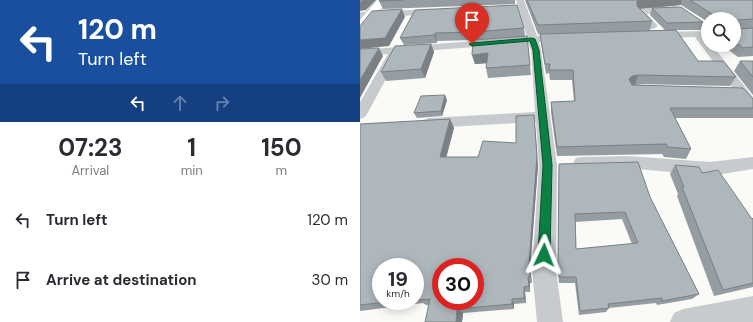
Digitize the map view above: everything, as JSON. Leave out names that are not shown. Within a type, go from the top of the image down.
[{"type":"main road","points":[[360,28],[365,15],[383,0]]},
{"type":"street","points":[[519,5],[536,50],[543,117],[560,164],[544,270],[550,322]]},
{"type":"street","points":[[661,35],[640,12],[681,8],[686,13]]},
{"type":"street","points":[[365,15],[445,11]]},
{"type":"street","points":[[408,25],[414,13]]},
{"type":"street","points":[[648,35],[701,31]]},
{"type":"street","points":[[360,53],[575,37]]},
{"type":"street","points":[[360,114],[402,38]]},
{"type":"street","points":[[717,52],[742,92],[753,106]]},
{"type":"street","points":[[726,92],[742,92]]},
{"type":"street","points":[[416,124],[543,117]]},
{"type":"street","points":[[560,164],[628,162],[710,169],[753,163]]},
{"type":"street","points":[[684,322],[753,309]]},
{"type":"building","points":[[380,0],[403,0],[379,1]]},
{"type":"building","points":[[527,0],[646,0],[637,1],[637,6],[652,21],[538,25]]},
{"type":"building","points":[[690,0],[753,0],[753,19],[741,20],[741,12],[709,12]]},
{"type":"building","points":[[517,5],[524,28],[435,33],[434,35],[400,38],[415,10]]},
{"type":"building","points":[[681,7],[701,22],[667,23],[652,8]]},
{"type":"building","points":[[402,9],[385,38],[360,40],[360,26],[372,11]]},
{"type":"building","points":[[753,28],[753,47],[743,48],[741,46],[741,29]]},
{"type":"building","points":[[676,30],[698,61],[723,61],[736,77],[638,75],[632,76],[629,79],[632,85],[743,88],[753,99],[753,108],[670,108],[691,149],[668,147],[666,144],[557,147],[551,102],[575,101],[573,70],[549,70],[550,64],[545,64],[540,34]]},
{"type":"building","points":[[527,36],[530,65],[486,68],[488,53],[472,55],[473,40]]},
{"type":"building","points":[[431,44],[421,69],[381,72],[395,46]]},
{"type":"building","points":[[379,48],[360,80],[360,49]]},
{"type":"building","points":[[740,61],[753,61],[753,77]]},
{"type":"building","points":[[445,95],[441,111],[414,113],[421,96]]},
{"type":"building","points":[[534,115],[537,156],[529,264],[530,277],[528,277],[529,286],[524,287],[524,298],[512,299],[512,304],[484,307],[484,258],[432,258],[432,310],[457,310],[456,322],[425,322],[430,299],[424,300],[424,258],[372,258],[372,304],[360,305],[360,124],[450,119],[440,157],[478,157],[483,141],[516,143],[516,116]]},
{"type":"building","points":[[638,162],[650,197],[699,294],[662,301],[662,298],[608,304],[609,308],[580,311],[576,277],[559,277],[559,164]],"holes":[[[625,212],[638,243],[576,249],[575,214]]]},
{"type":"building","points":[[675,165],[699,167],[702,173],[718,170],[752,219],[753,218],[753,283],[723,290],[682,187],[684,187]]},
{"type":"route","points":[[472,44],[532,39],[536,50],[548,165],[544,255]]}]
